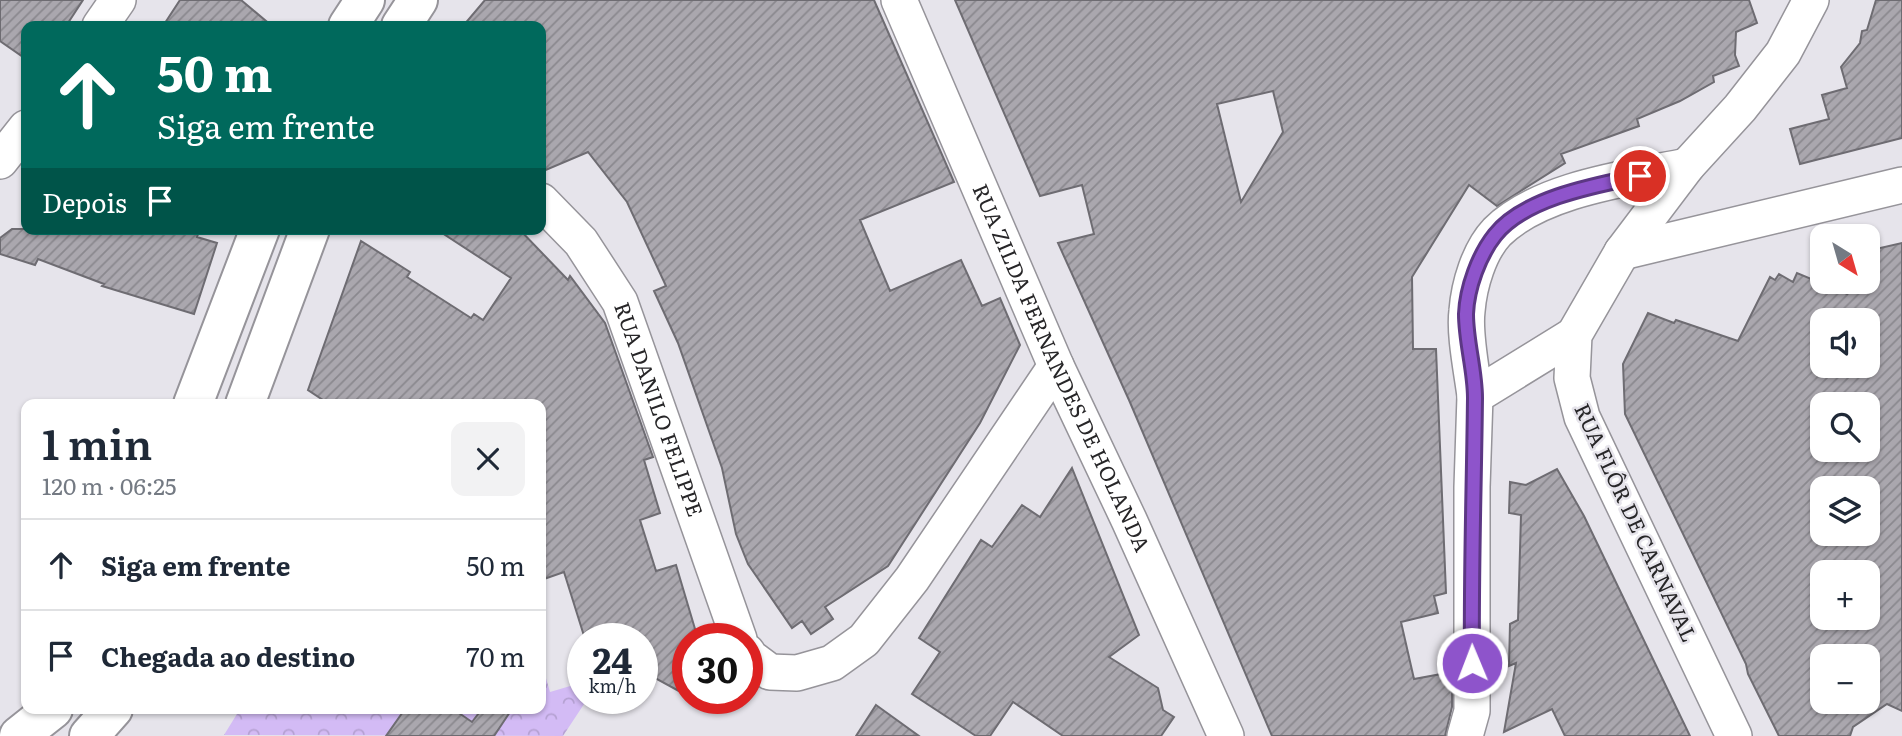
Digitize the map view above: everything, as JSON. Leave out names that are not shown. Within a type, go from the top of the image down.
[{"type":"street","points":[[103,21],[118,0]]},
{"type":"street","points":[[351,21],[365,0]]},
{"type":"street","points":[[404,21],[418,0]]},
{"type":"street","name":"RUA ZILDA FERNANDES DE HOLANDA","points":[[899,0],[1056,366],[1226,736]]},
{"type":"street","name":"RUA FLÔR DE CARNAVAL","points":[[1734,736],[1582,417],[1572,378],[1574,335],[1622,252],[1687,166],[1740,108],[1783,53],[1811,0]]},
{"type":"street","points":[[0,161],[21,134]]},
{"type":"street","points":[[1465,736],[1472,711],[1472,487],[1475,396],[1466,313],[1473,281],[1483,254],[1496,233],[1519,214],[1592,186],[1687,166]]},
{"type":"street","points":[[1622,252],[1902,185]]},
{"type":"street","name":"RUA DANILO FELIPPE","points":[[546,206],[581,242],[620,302],[733,623]]},
{"type":"street","points":[[195,399],[258,235]]},
{"type":"street","points":[[247,399],[308,235]]},
{"type":"street","points":[[1475,396],[1574,335]]},
{"type":"street","points":[[763,667],[770,672],[797,673],[832,663],[864,640],[912,579],[1056,366]]},
{"type":"street","points":[[19,736],[47,714]]},
{"type":"street","points":[[89,736],[109,714]]},
{"type":"green space","points":[[546,678],[550,692],[567,687],[567,714],[577,714],[563,736],[224,735],[237,714],[546,714]]},
{"type":"building","points":[[0,0],[83,0],[69,21],[21,21],[21,56],[0,41]]},
{"type":"building","points":[[180,0],[241,0],[266,21],[166,21]]},
{"type":"building","points":[[485,0],[874,0],[954,182],[860,220],[890,291],[961,260],[982,306],[1000,298],[1020,345],[980,423],[888,566],[825,607],[833,619],[811,634],[802,621],[792,628],[748,564],[736,534],[722,468],[678,343],[654,291],[666,286],[627,202],[588,152],[546,170],[546,21],[467,21]]},
{"type":"building","points":[[955,0],[1749,0],[1757,23],[1736,32],[1735,55],[1739,66],[1713,76],[1714,82],[1680,101],[1637,119],[1639,126],[1561,154],[1565,163],[1497,206],[1469,185],[1412,277],[1413,349],[1436,349],[1446,593],[1434,596],[1438,613],[1401,622],[1414,679],[1452,672],[1452,707],[1445,736],[1272,736],[1129,400],[1058,243],[1094,234],[1082,185],[1040,196]],"holes":[[[1273,91],[1283,132],[1241,202],[1217,104]]]},
{"type":"building","points":[[1876,0],[1902,0],[1902,138],[1800,164],[1790,129],[1829,119],[1822,95],[1847,88],[1841,67],[1860,43],[1862,31],[1867,30]]},
{"type":"building","points":[[12,229],[21,229],[21,235],[198,235],[197,237],[217,243],[194,314],[102,286],[104,284],[38,259],[35,265],[0,254],[0,238]]},
{"type":"building","points":[[445,235],[525,235],[568,280],[570,276],[605,323],[653,457],[644,460],[660,513],[640,520],[656,571],[676,565],[693,623],[672,623],[672,687],[658,680],[658,623],[580,623],[564,572],[546,578],[546,399],[322,399],[308,390],[361,241],[410,272],[407,277],[471,318],[474,314],[483,320],[511,278]]},
{"type":"building","points":[[1902,243],[1902,711],[1887,704],[1880,709],[1880,644],[1810,644],[1810,714],[1872,714],[1853,727],[1850,736],[1779,736],[1625,414],[1623,364],[1648,313],[1738,341],[1770,277],[1775,280],[1779,274],[1793,282],[1797,273],[1810,278],[1810,294],[1880,294],[1880,248]]},
{"type":"building","points":[[1072,468],[1139,635],[1109,657],[1158,688],[1163,710],[1174,717],[1161,736],[1063,736],[1013,702],[990,736],[976,736],[912,694],[940,652],[919,638],[981,540],[992,547],[1022,505],[1040,517]]},
{"type":"building","points":[[1557,469],[1584,516],[1690,736],[1565,736],[1552,709],[1504,732],[1516,663],[1509,666],[1510,624],[1518,620],[1521,515],[1509,513],[1510,482],[1526,485]]},
{"type":"building","points":[[876,705],[919,736],[856,736]]},
{"type":"building","points":[[401,714],[460,714],[472,722],[478,714],[509,714],[494,736],[386,736]]},
{"type":"route","points":[[1472,663],[1475,396],[1466,313],[1473,281],[1483,254],[1496,233],[1519,214],[1592,186],[1640,176]]}]
